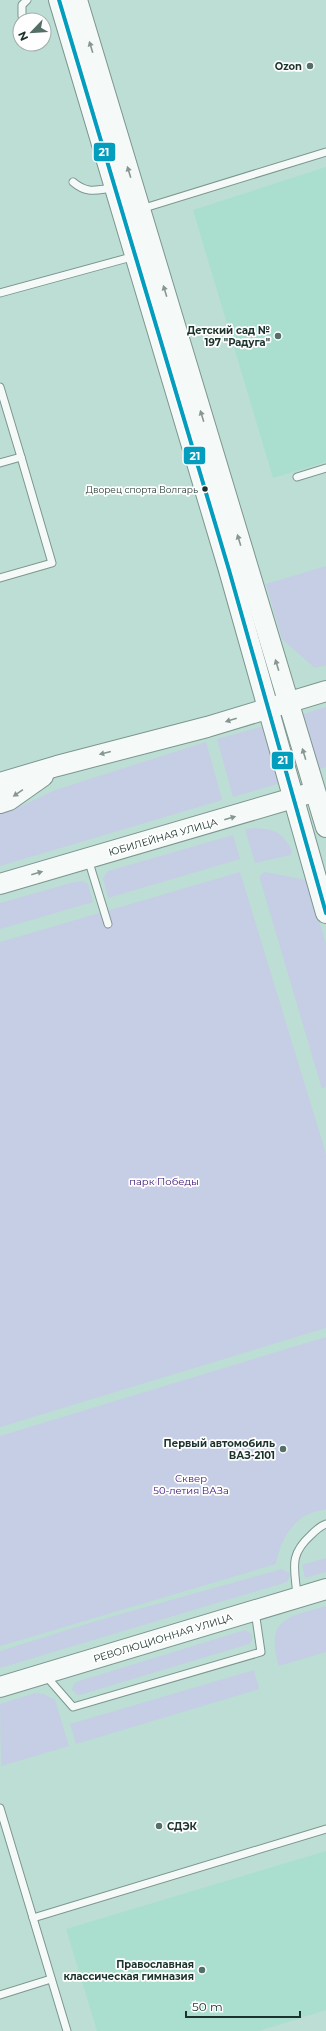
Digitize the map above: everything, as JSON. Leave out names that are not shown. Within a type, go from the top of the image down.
[{"type":"main road","points":[[59,0],[116,187],[268,708],[326,913]]},
{"type":"main road","points":[[77,0],[288,702],[321,790],[326,827]]},
{"type":"main road","points":[[0,783],[57,766],[207,727],[326,691]]},
{"type":"main road","points":[[0,803],[9,800],[57,766]]},
{"type":"main road","name":"ЮБИЛЕЙНАЯ УЛИЦА","points":[[0,884],[321,790]]},
{"type":"main road","name":"РЕВОЛЮЦИОННАЯ УЛИЦА","points":[[0,1687],[326,1589]]},
{"type":"lane","points":[[22,12],[22,6],[27,0]]},
{"type":"lane","points":[[140,209],[326,152]]},
{"type":"lane","points":[[73,182],[82,190],[91,191],[116,187]]},
{"type":"lane","points":[[0,293],[136,256]]},
{"type":"lane","points":[[0,387],[52,563],[0,578]]},
{"type":"lane","points":[[0,463],[21,457]]},
{"type":"lane","points":[[297,477],[326,468]]},
{"type":"lane","points":[[88,859],[108,924]]},
{"type":"lane","points":[[298,1598],[294,1562],[296,1552],[321,1526],[326,1524]]},
{"type":"lane","points":[[45,1674],[73,1707],[261,1652],[255,1610]]},
{"type":"lane","points":[[0,1808],[66,2031]]},
{"type":"lane","points":[[33,1918],[326,1829]]},
{"type":"lane","points":[[0,1995],[51,1979]]},
{"type":"shaded area","name":"Детский сад № 197 \"Радуга\"","points":[[326,167],[326,462],[273,478],[193,210]]},
{"type":"shaded area","name":"Православная классическая гимназия","points":[[326,1851],[326,2010],[259,2031],[97,2031],[66,1929]]},
{"type":"green space","points":[[326,566],[326,665],[315,668],[282,639],[266,584]]},
{"type":"green space","points":[[326,707],[326,767],[317,770],[300,715]]},
{"type":"green space","points":[[268,725],[284,782],[233,797],[217,739]]},
{"type":"green space","points":[[206,742],[222,800],[0,866],[0,813],[24,805],[55,790]]},
{"type":"green space","points":[[256,828],[278,833],[285,839],[292,850],[291,855],[255,863],[245,829]]},
{"type":"green space","points":[[233,835],[240,859],[108,898],[103,878],[108,871]]},
{"type":"green space","name":"парк Победы","points":[[240,872],[326,1154],[326,1328],[0,1427],[0,942]]},
{"type":"green space","points":[[265,872],[307,880],[326,944],[326,1087],[322,1089],[260,879],[260,876]]},
{"type":"green space","points":[[82,881],[88,884],[93,902],[0,929],[0,903]]},
{"type":"green space","name":"Сквер 50-летия ВАЗа","points":[[326,1337],[326,1509],[308,1514],[295,1523],[282,1542],[276,1564],[0,1646],[0,1436]]},
{"type":"green space","points":[[326,1558],[326,1572],[305,1578],[302,1565]]},
{"type":"green space","points":[[282,1569],[289,1573],[290,1576],[287,1582],[0,1668],[0,1651],[96,1621]]},
{"type":"green space","points":[[326,1606],[326,1652],[279,1666],[275,1650],[275,1638],[278,1629],[283,1622],[301,1613]]},
{"type":"green space","points":[[245,1630],[252,1634],[252,1641],[249,1644],[83,1694],[78,1695],[72,1690],[74,1684],[79,1681]]},
{"type":"green space","points":[[254,1670],[259,1689],[76,1744],[70,1724]]},
{"type":"green space","points":[[35,1693],[44,1694],[55,1700],[69,1746],[1,1766],[0,1704]]},
{"type":"transit line","name":"21","points":[[59,0],[229,570],[326,913]]},
{"type":"place","name":"Ozon","points":[[310,66]]},
{"type":"place","name":"Детский сад № 197 \"Радуга\"","points":[[278,336]]},
{"type":"place","name":"Дворец спорта Волгарь","points":[[205,489]]},
{"type":"place","name":"Первый автомобиль ВАЗ-2101","points":[[283,1449]]},
{"type":"place","name":"СДЭК","points":[[159,1826]]},
{"type":"place","name":"Православная классическая гимназия","points":[[202,1970]]}]
